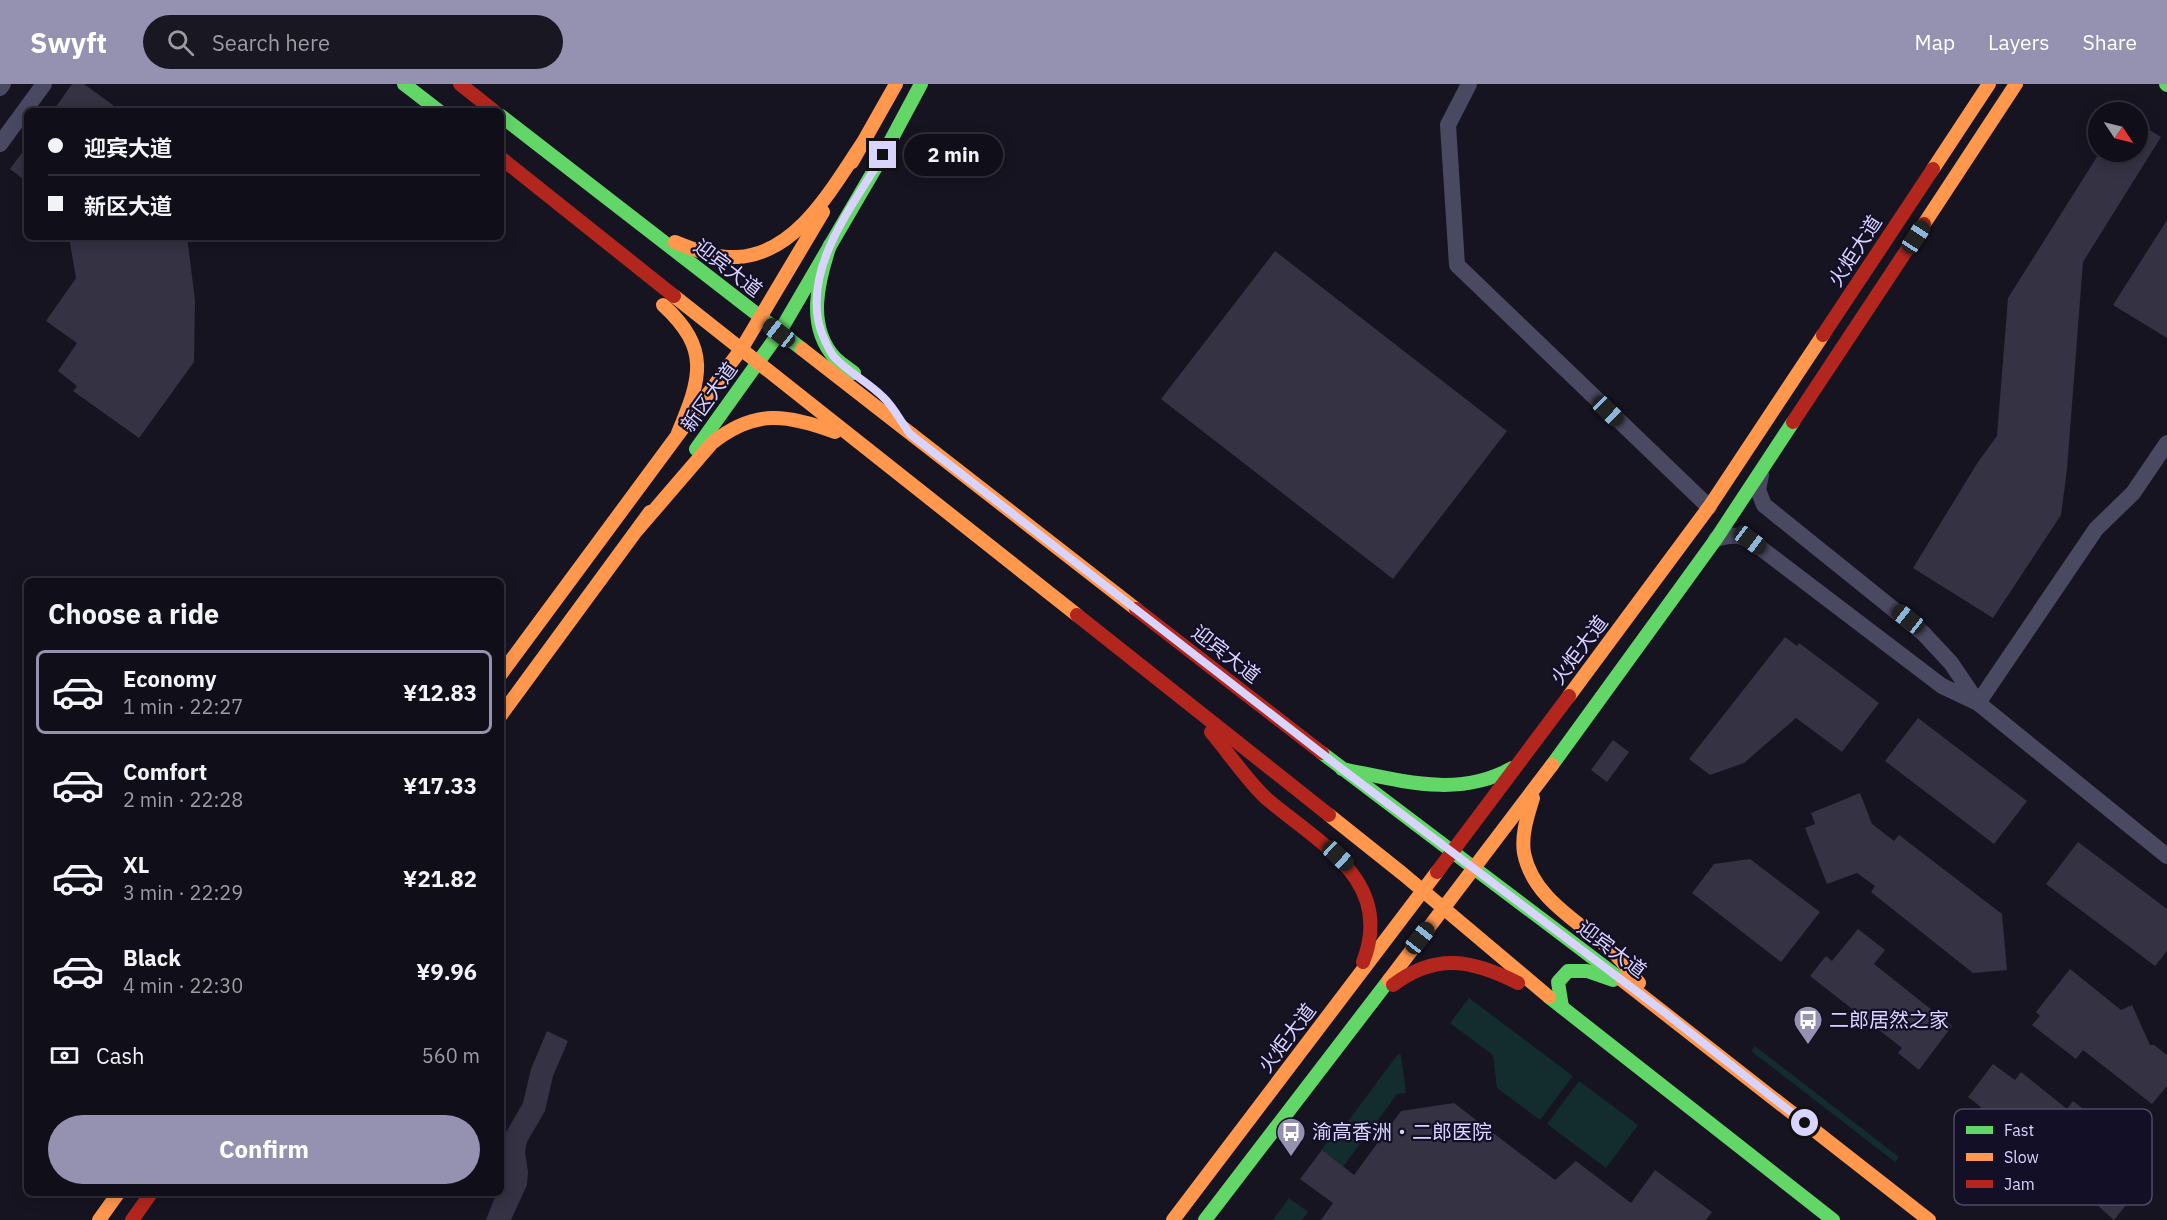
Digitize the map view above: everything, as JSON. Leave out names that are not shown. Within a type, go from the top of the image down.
[{"type":"main road","points":[[404,84],[435,108]]},
{"type":"main road","points":[[460,84],[491,108]]},
{"type":"main road","name":"新区大道","points":[[504,670],[742,348],[896,84]]},
{"type":"main road","name":"新区大道","points":[[504,711],[779,333],[883,155],[921,84]]},
{"type":"main road","name":"火炬大道","points":[[1173,1220],[1521,761],[1709,507],[1989,84]]},
{"type":"main road","points":[[1205,1220],[1541,780],[1716,539],[2016,84]]},
{"type":"main road","name":"迎宾大道","points":[[504,118],[1342,769],[1664,1012],[1929,1220]]},
{"type":"main road","points":[[648,231],[710,255],[736,258],[764,252],[791,237],[801,227],[862,144]]},
{"type":"main road","points":[[505,161],[1422,891],[1562,1007],[1833,1220]]},
{"type":"main road","points":[[505,161],[548,212],[683,322],[694,344],[698,373],[691,404],[678,433]]},
{"type":"main road","points":[[830,245],[818,281],[816,295],[818,321],[826,343],[836,359],[885,398],[910,434]]},
{"type":"main road","points":[[638,529],[712,443],[738,424],[771,416],[791,418],[807,421],[853,439]]},
{"type":"main road","points":[[1193,709],[1303,776]]},
{"type":"main road","points":[[1193,709],[1265,797],[1338,856],[1357,878],[1368,906],[1371,934],[1366,956],[1348,989]]},
{"type":"main road","points":[[1336,786],[1341,779],[1342,769],[1438,785],[1477,784],[1494,779],[1521,761]]},
{"type":"main road","points":[[1541,780],[1527,816],[1524,831],[1526,857],[1536,884],[1559,909],[1613,952],[1664,1012]]},
{"type":"main road","points":[[1360,1016],[1400,978],[1416,967],[1446,962],[1472,963],[1495,970],[1562,1007]]},
{"type":"main road","points":[[1562,1007],[1558,982],[1568,971],[1587,971],[1628,986]]},
{"type":"main road","points":[[99,1220],[116,1196]]},
{"type":"main road","points":[[132,1220],[149,1196]]},
{"type":"street","points":[[0,88],[3,84]]},
{"type":"street","points":[[26,108],[44,84]]},
{"type":"street","points":[[1469,84],[1448,125],[1457,265],[1709,507]]},
{"type":"street","points":[[0,144],[24,111]]},
{"type":"street","points":[[1978,703],[2096,529],[2133,493],[2167,443]]},
{"type":"street","points":[[1764,466],[1758,490],[1764,505],[1923,633],[1951,663],[1978,703]]},
{"type":"street","points":[[1716,539],[1733,535],[1750,540],[1942,686],[1978,703],[2167,856]]},
{"type":"green space","points":[[1469,998],[1573,1076],[1540,1120],[1497,1088],[1493,1055],[1450,1023]]},
{"type":"green space","points":[[1755,1046],[1899,1157],[1895,1162],[1751,1051]]},
{"type":"green space","points":[[1398,1054],[1401,1055],[1406,1093],[1397,1094],[1365,1138],[1346,1124]]},
{"type":"green space","points":[[1579,1081],[1638,1125],[1606,1168],[1547,1124]]},
{"type":"green space","points":[[1342,1130],[1360,1144],[1322,1195],[1315,1190],[1336,1161],[1321,1150],[1330,1139],[1334,1141]]},
{"type":"green space","points":[[1289,1198],[1308,1212],[1302,1220],[1273,1220]]},
{"type":"building","points":[[72,84],[84,84],[117,108],[55,108]]},
{"type":"building","points":[[2148,129],[2161,137],[2148,158]]},
{"type":"building","points":[[24,150],[24,180],[10,169]]},
{"type":"building","points":[[2094,162],[2145,162],[2083,262],[2067,469],[2061,515],[1993,618],[1913,568],[1978,462],[1997,436],[2008,298]]},
{"type":"building","points":[[2167,220],[2167,338],[2113,305]]},
{"type":"building","points":[[70,240],[187,240],[195,300],[194,362],[139,438],[73,391],[77,386],[58,371],[77,343],[46,321],[76,278]]},
{"type":"building","points":[[1275,251],[1507,431],[1393,579],[1161,399]]},
{"type":"building","points":[[1785,637],[1797,646],[1799,643],[1879,703],[1842,752],[1796,718],[1744,763],[1710,775],[1689,759]]},
{"type":"building","points":[[1918,718],[2027,801],[1994,844],[1885,761]]},
{"type":"building","points":[[1613,740],[1629,752],[1607,782],[1591,770]]},
{"type":"building","points":[[1860,793],[1872,824],[1894,841],[1899,835],[2002,914],[2007,970],[1973,973],[1871,892],[1875,886],[1857,873],[1827,884],[1805,828],[1815,824],[1811,813]]},
{"type":"building","points":[[2078,842],[2167,909],[2167,951],[2155,966],[2046,884]]},
{"type":"building","points":[[1750,859],[1820,912],[1781,962],[1692,893],[1714,864]]},
{"type":"building","points":[[1858,929],[1885,950],[1874,964],[1952,1026],[1919,1070],[1898,1053],[1902,1048],[1810,976],[1826,956],[1832,961]]},
{"type":"building","points":[[2070,969],[2121,1010],[2132,1005],[2150,1045],[2154,1045],[2167,1055],[2167,1086],[2152,1104],[2083,1050],[2076,1059],[2032,1025],[2040,1016],[2036,1012]]},
{"type":"building","points":[[547,1031],[568,1041],[553,1076],[545,1111],[527,1142],[525,1152],[527,1185],[511,1220],[486,1220],[495,1196],[504,1196],[506,1176],[504,1138],[523,1103],[531,1069]]},
{"type":"building","points":[[1993,1064],[2015,1080],[2021,1072],[2067,1109],[1979,1109],[1981,1107],[1968,1097]]},
{"type":"building","points":[[2073,1101],[2084,1109],[2067,1109]]},
{"type":"building","points":[[1454,1103],[1555,1180],[1576,1161],[1631,1203],[1655,1170],[1712,1212],[1706,1220],[1321,1220],[1333,1203],[1300,1179],[1322,1150],[1354,1175],[1401,1111]]},
{"type":"building","points":[[2097,1205],[2126,1205],[2114,1220]]},
{"type":"traffic: fast","points":[[404,84],[435,108]]},
{"type":"traffic: fast","points":[[696,449],[779,333],[883,155],[921,84]]},
{"type":"traffic: fast","points":[[504,118],[802,349]]},
{"type":"traffic: fast","points":[[830,245],[817,303],[820,332],[835,358],[854,373]]},
{"type":"traffic: fast","points":[[1552,765],[1716,539],[1793,422]]},
{"type":"traffic: fast","points":[[1322,753],[1622,980]]},
{"type":"traffic: fast","points":[[1342,769],[1407,782],[1450,785],[1471,783],[1512,768]]},
{"type":"traffic: fast","points":[[1562,1007],[1558,982],[1568,971],[1587,971],[1613,980]]},
{"type":"traffic: fast","points":[[1205,1220],[1389,980]]},
{"type":"traffic: fast","points":[[1549,997],[1833,1220]]},
{"type":"traffic: slow","points":[[852,162],[896,84]]},
{"type":"traffic: slow","points":[[1933,169],[1989,84]]},
{"type":"traffic: slow","points":[[1924,224],[2016,84]]},
{"type":"traffic: slow","points":[[675,242],[705,253],[729,257],[758,253],[778,244],[795,232],[811,216],[862,144]]},
{"type":"traffic: slow","points":[[504,670],[742,348],[823,212]]},
{"type":"traffic: slow","points":[[674,296],[1077,615]]},
{"type":"traffic: slow","points":[[663,305],[689,336],[695,350],[697,365],[692,396],[678,433]]},
{"type":"traffic: slow","points":[[1569,696],[1709,507],[1823,335]]},
{"type":"traffic: slow","points":[[802,349],[1136,609]]},
{"type":"traffic: slow","points":[[638,529],[712,443],[743,424],[772,418],[786,419],[802,421],[835,432]]},
{"type":"traffic: slow","points":[[504,711],[650,512]]},
{"type":"traffic: slow","points":[[1389,980],[1552,765]]},
{"type":"traffic: slow","points":[[1533,798],[1523,846],[1529,869],[1537,884],[1559,908],[1616,955],[1639,983]]},
{"type":"traffic: slow","points":[[1329,815],[1549,997]]},
{"type":"traffic: slow","points":[[1173,1220],[1437,872]]},
{"type":"traffic: slow","points":[[1622,980],[1929,1220]]},
{"type":"traffic: slow","points":[[99,1220],[116,1196]]},
{"type":"traffic: jam","points":[[460,84],[490,108]]},
{"type":"traffic: jam","points":[[504,160],[674,296]]},
{"type":"traffic: jam","points":[[1823,335],[1933,169]]},
{"type":"traffic: jam","points":[[1793,422],[1924,224]]},
{"type":"traffic: jam","points":[[1136,609],[1322,753]]},
{"type":"traffic: jam","points":[[1077,615],[1329,815]]},
{"type":"traffic: jam","points":[[1437,872],[1569,696]]},
{"type":"traffic: jam","points":[[1211,732],[1260,792],[1329,849],[1360,886],[1369,909],[1370,934],[1363,962]]},
{"type":"traffic: jam","points":[[1393,985],[1409,974],[1424,968],[1455,963],[1486,969],[1518,983]]},
{"type":"traffic: jam","points":[[132,1220],[149,1196]]},
{"type":"place","name":"二郎居然之家","points":[[1808,1046]]},
{"type":"place","name":"渝高香洲‧二郎医院","points":[[1291,1158]]},
{"type":"route","points":[[883,155],[830,245],[818,281],[816,309],[818,321],[826,343],[836,359],[885,398],[910,434],[1342,769],[1664,1012],[1805,1123]]}]
